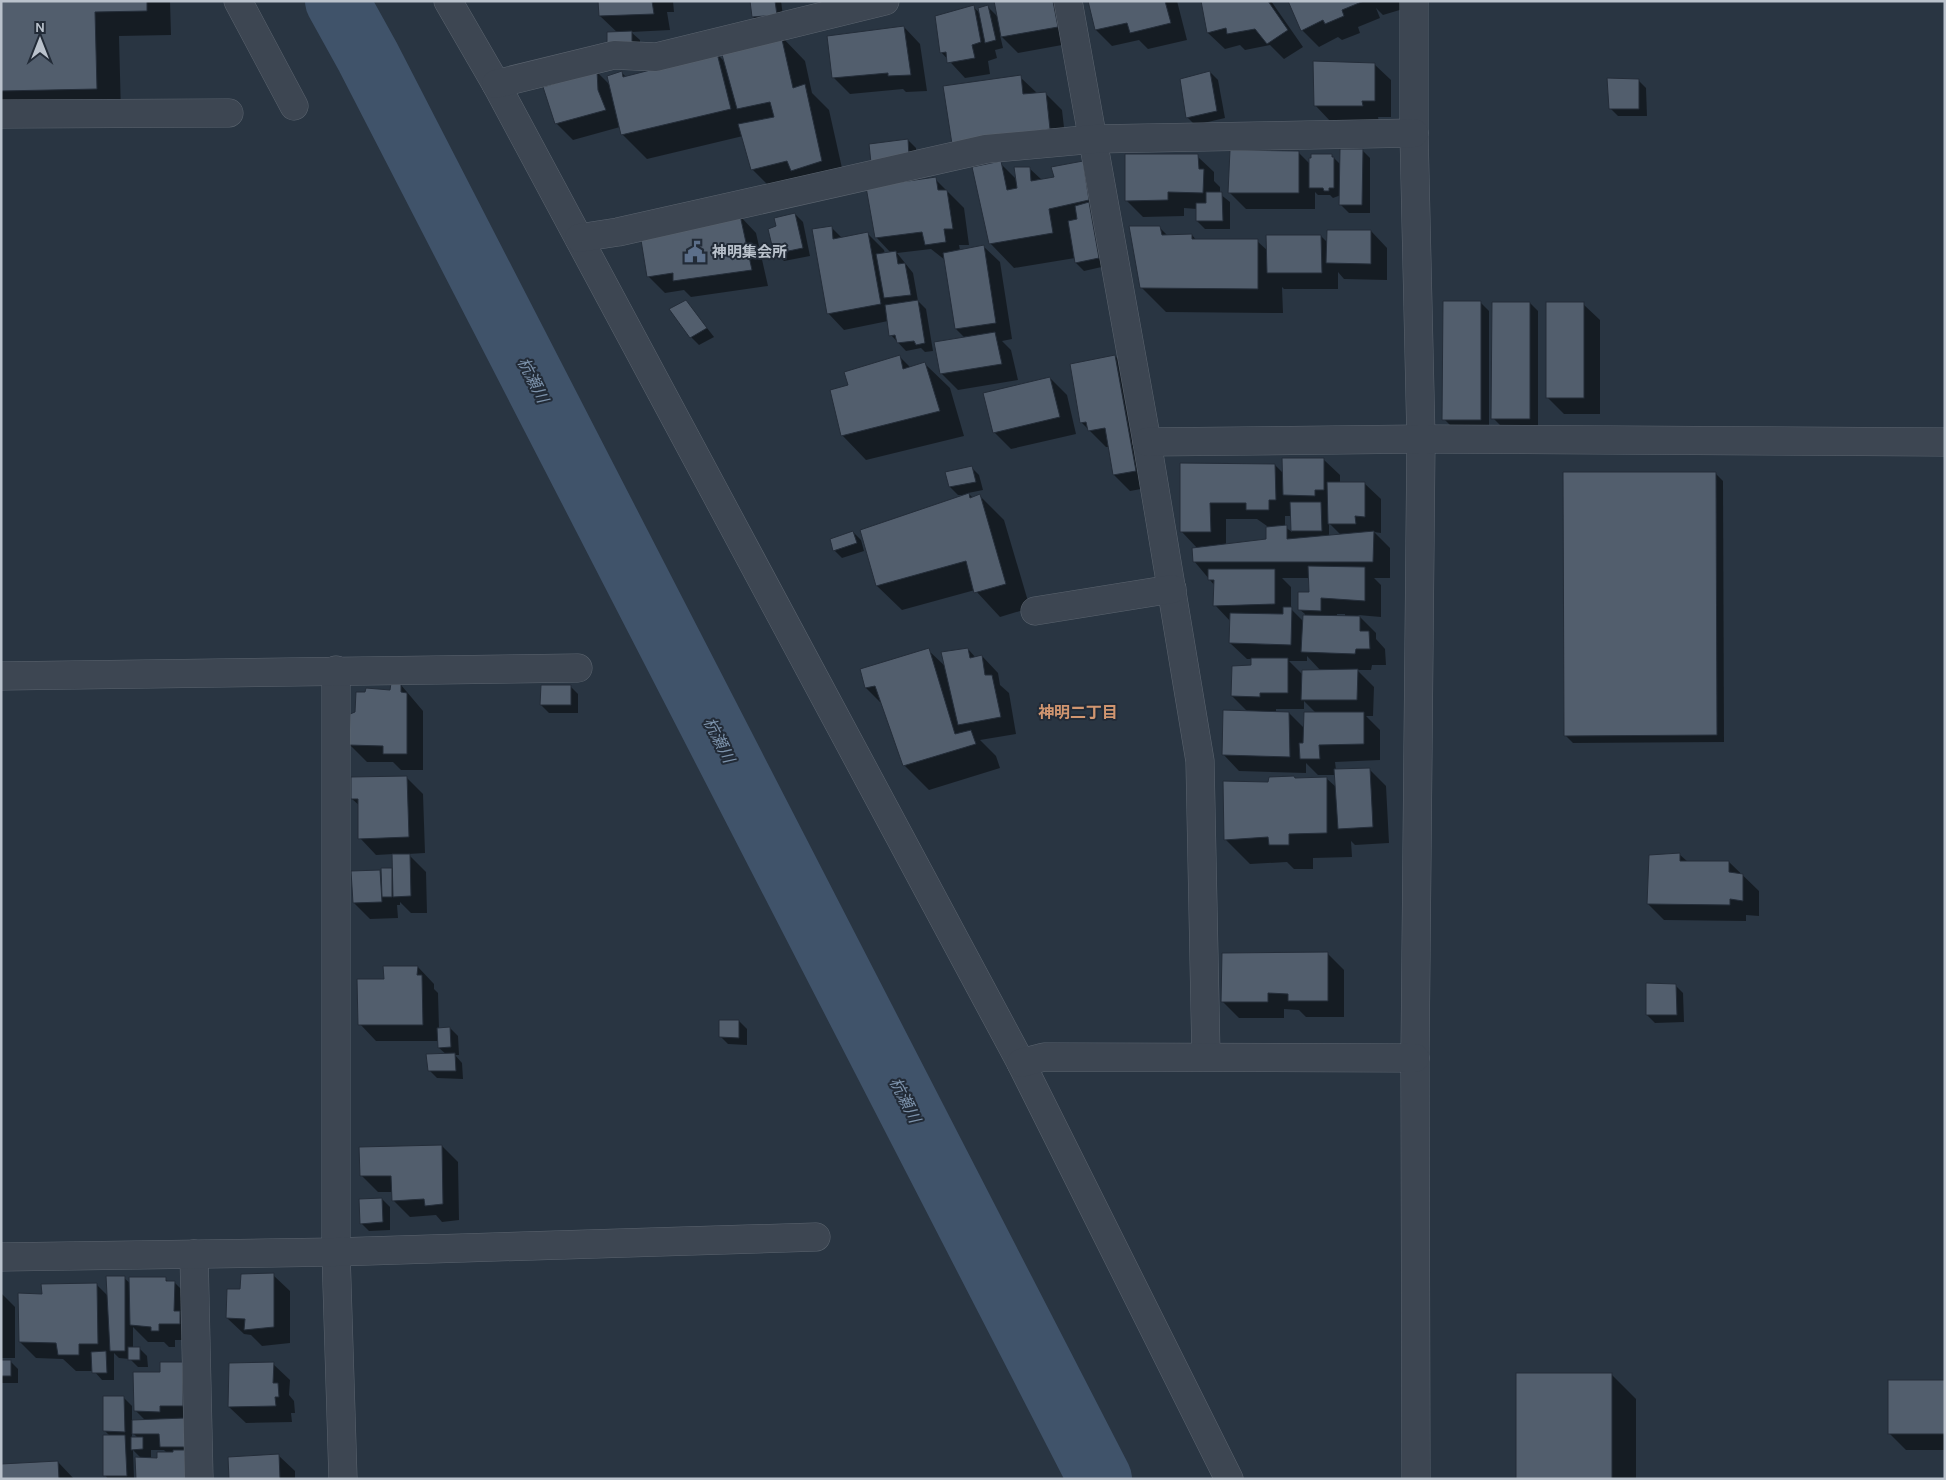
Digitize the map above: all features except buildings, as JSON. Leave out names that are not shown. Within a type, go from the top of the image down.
[{"type":"street","points":[[238,1],[294,106]]},
{"type":"street","points":[[448,1],[496,84],[1021,1063],[1229,1479]]},
{"type":"street","points":[[496,84],[614,55],[656,57],[885,1]]},
{"type":"street","points":[[1068,1],[1147,442],[1200,761],[1206,1056]]},
{"type":"street","points":[[1414,1],[1414,133],[1421,439],[1415,1058],[1416,1479]]},
{"type":"street","points":[[1,114],[228,113]]},
{"type":"street","points":[[579,238],[618,232],[986,149],[1094,139],[1414,133]]},
{"type":"street","points":[[1147,442],[1421,439],[1945,442]]},
{"type":"street","points":[[1035,612],[1172,589]]},
{"type":"street","points":[[1,676],[578,668]]},
{"type":"street","points":[[336,670],[336,1252],[343,1479]]},
{"type":"street","points":[[1021,1063],[1044,1057],[1415,1058]]},
{"type":"street","points":[[1,1256],[336,1252],[816,1237]]},
{"type":"street","points":[[194,1254],[199,1479]]},
{"type":"waterway","name":"杭瀬川","points":[[337,1],[368,57],[1100,1479]]},
{"type":"place","name":"神明集会所","points":[[695,252]]},
{"type":"district","name":"神明二丁目","points":[[1078,712]]}]
